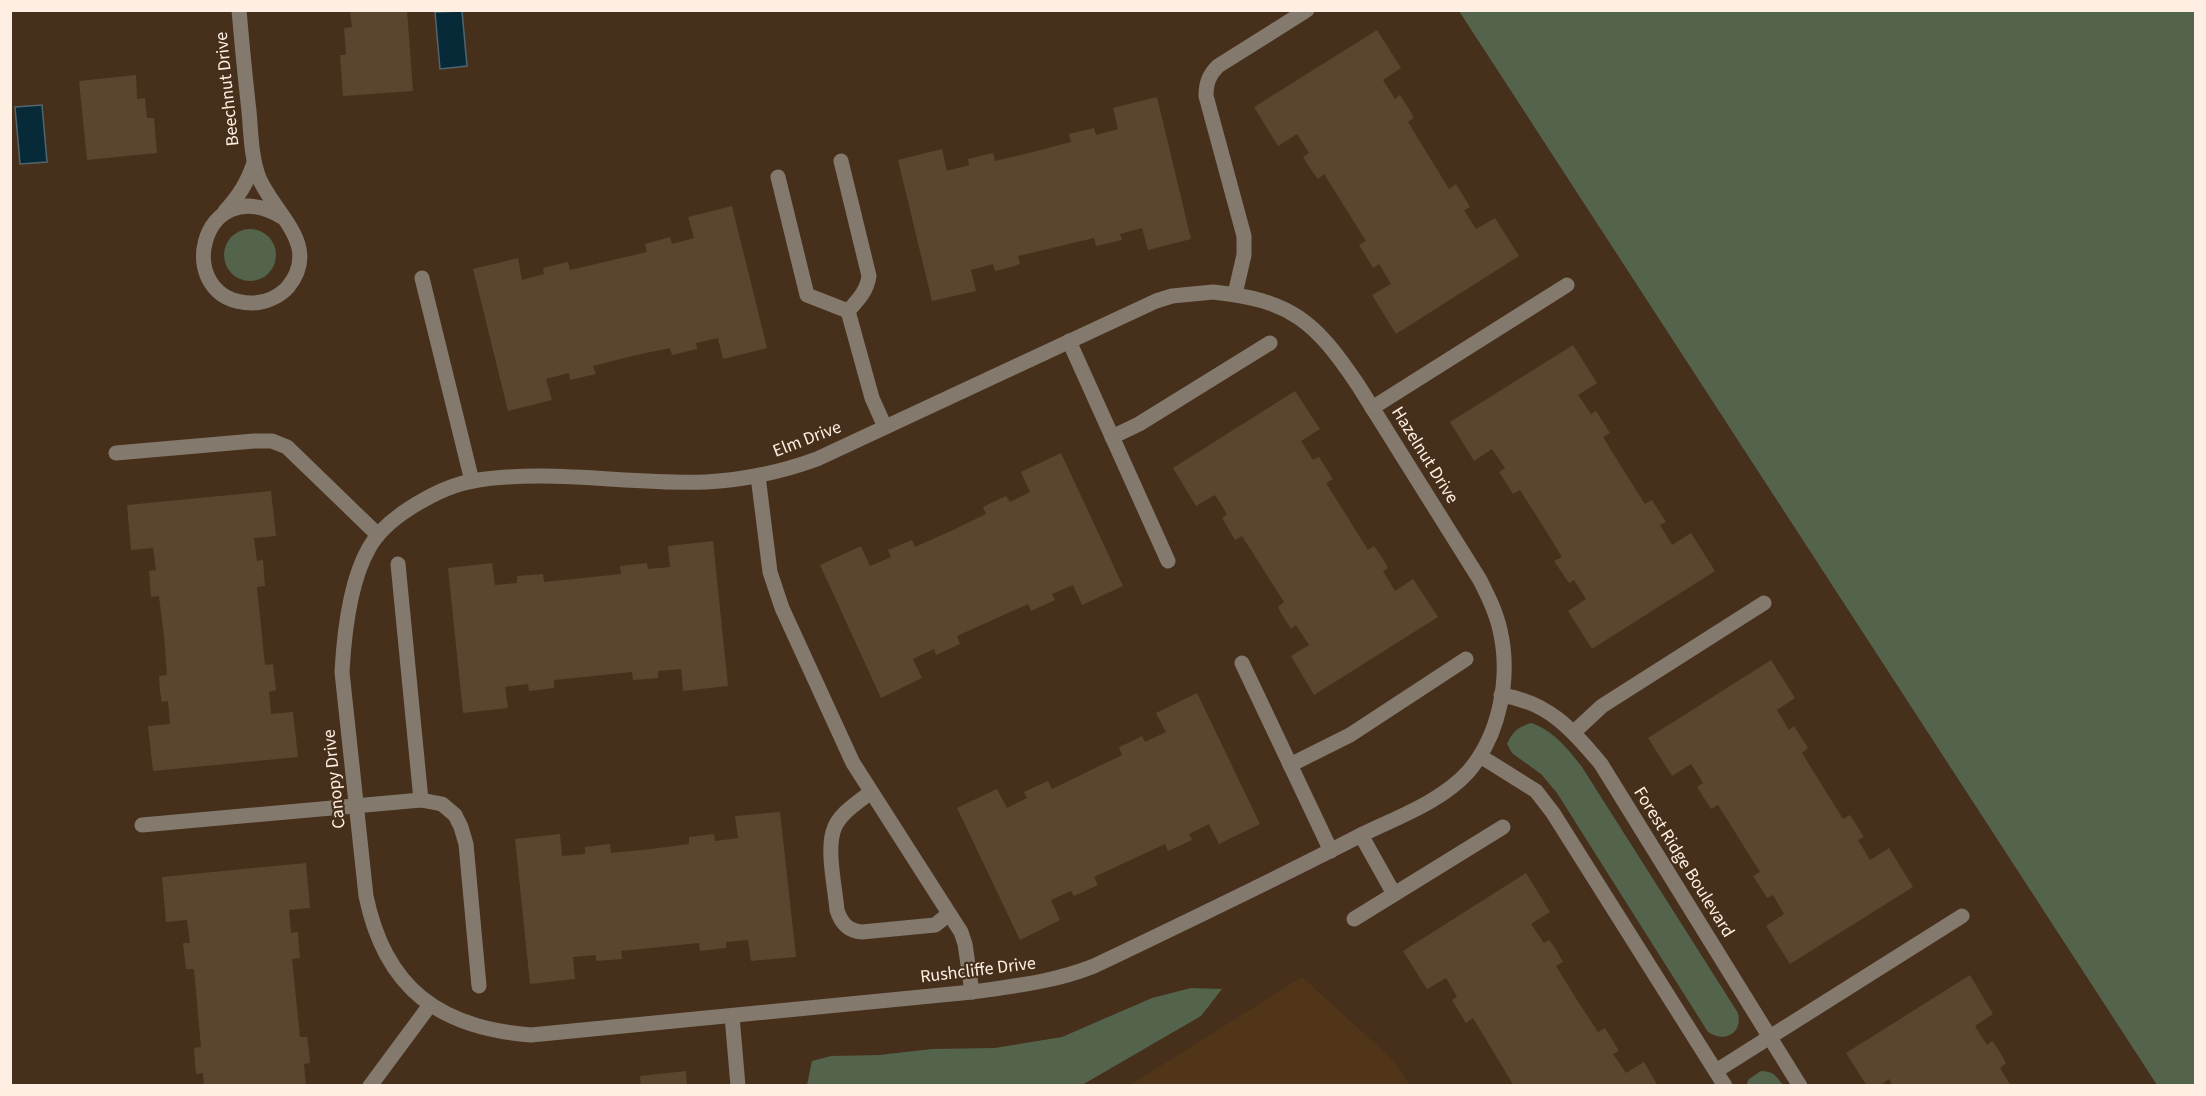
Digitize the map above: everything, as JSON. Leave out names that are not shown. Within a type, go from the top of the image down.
[{"type":"street","name":"Beechnut Drive","points":[[238,10],[254,163],[260,181],[282,217],[293,229],[299,244],[300,260],[296,275],[287,288],[274,298],[260,303],[244,303],[229,298],[216,289],[207,275],[202,259],[204,243],[210,228],[239,196],[254,163]]},
{"type":"street","points":[[1235,294],[1244,255],[1244,236],[1206,96],[1206,84],[1218,66],[1307,10]]},
{"type":"street","points":[[841,161],[869,276],[864,293],[848,311]]},
{"type":"street","points":[[778,177],[807,295],[848,311]]},
{"type":"street","points":[[222,216],[236,208],[252,206],[268,208],[282,217]]},
{"type":"street","points":[[422,279],[472,481]]},
{"type":"street","points":[[1372,408],[1567,285]]},
{"type":"street","name":"Elm Drive","points":[[378,535],[399,515],[425,498],[472,481],[526,476],[705,482],[758,476],[806,463],[1156,301],[1172,296],[1213,292],[1235,294]]},
{"type":"street","name":"Hazelnut Drive","points":[[1235,294],[1274,304],[1297,315],[1318,332],[1338,356],[1372,408],[1480,580],[1493,607],[1500,630],[1504,657],[1502,695],[1495,726],[1480,756]]},
{"type":"street","points":[[848,311],[872,398],[885,427]]},
{"type":"street","points":[[1069,341],[1168,561]]},
{"type":"street","points":[[1112,437],[1139,424],[1270,343]]},
{"type":"street","points":[[116,453],[272,441],[287,447],[378,535]]},
{"type":"street","points":[[758,476],[774,589],[853,762],[961,932],[972,992]]},
{"type":"street","name":"Canopy Drive","points":[[378,535],[361,565],[343,648],[342,672],[366,896],[372,922],[394,967],[410,987],[430,1005]]},
{"type":"street","points":[[398,564],[421,800]]},
{"type":"street","points":[[1574,732],[1602,706],[1764,603]]},
{"type":"street","points":[[1290,765],[1350,735],[1466,659]]},
{"type":"street","points":[[1242,663],[1331,851]]},
{"type":"street","name":"Forest Ridge Boulevard","points":[[1502,695],[1521,698],[1557,717],[1574,732],[1601,764],[1800,1086]]},
{"type":"street","points":[[1480,756],[1536,791],[1553,813],[1725,1086]]},
{"type":"street","name":"Rushcliffe Drive","points":[[430,1005],[448,1016],[473,1025],[503,1033],[531,1035],[972,992],[1058,979],[1094,966],[1331,851],[1428,801],[1467,773],[1480,756]]},
{"type":"street","points":[[871,792],[850,808],[833,830],[831,845],[837,910],[840,919],[846,927],[862,932],[935,925],[949,914]]},
{"type":"street","points":[[142,825],[421,800],[442,804],[455,815],[466,844],[479,986]]},
{"type":"street","points":[[1354,919],[1503,827]]},
{"type":"street","points":[[1361,836],[1394,894]]},
{"type":"street","points":[[1716,1071],[1962,916]]},
{"type":"street","points":[[370,1086],[430,1005]]},
{"type":"street","points":[[732,1016],[738,1086]]},
{"type":"shaded area","points":[[1302,977],[1393,1060],[1410,1085],[1130,1085]]},
{"type":"green space","points":[[1459,11],[2195,11],[2195,1085],[2157,1085]]},
{"type":"green space","points":[[250,229],[264,233],[272,241],[276,255],[272,269],[264,277],[250,281],[236,277],[228,269],[224,255],[228,241],[236,233]]},
{"type":"green space","points":[[1531,723],[1553,735],[1582,767],[1738,1013],[1738,1026],[1731,1034],[1720,1037],[1708,1032],[1557,793],[1541,774],[1512,753],[1507,744],[1511,736],[1519,728]]},
{"type":"green space","points":[[1191,988],[1222,989],[1201,1016],[1082,1085],[807,1085],[812,1061],[831,1056],[879,1055],[932,1049],[995,1048],[1062,1037],[1152,998]]},
{"type":"green space","points":[[1761,1071],[1774,1075],[1783,1085],[1746,1085],[1749,1079]]},
{"type":"water","points":[[462,11],[467,66],[440,69],[435,12]]},
{"type":"water","points":[[42,105],[47,162],[20,164],[15,107]]},
{"type":"building","points":[[407,10],[413,91],[343,96],[340,55],[346,55],[344,28],[352,27],[350,11]]},
{"type":"building","points":[[1377,30],[1401,68],[1383,80],[1395,99],[1400,95],[1409,109],[1414,118],[1408,122],[1449,189],[1456,184],[1470,207],[1464,210],[1476,229],[1495,218],[1519,256],[1396,334],[1372,295],[1391,284],[1379,264],[1373,268],[1359,245],[1366,241],[1324,174],[1318,179],[1312,171],[1303,157],[1309,153],[1297,134],[1278,146],[1254,107]]},
{"type":"building","points":[[136,75],[137,99],[145,98],[147,118],[154,118],[157,153],[87,160],[79,81]]},
{"type":"building","points":[[1157,97],[1191,239],[1148,250],[1142,228],[1120,234],[1122,240],[1096,246],[1094,238],[1018,256],[1020,264],[1011,267],[995,271],[993,264],[971,270],[976,291],[932,301],[898,160],[942,149],[947,171],[969,165],[968,159],[993,153],[995,161],[1033,152],[1071,142],[1069,134],[1094,128],[1096,135],[1118,129],[1113,108]]},
{"type":"building","points":[[732,206],[767,348],[723,359],[718,338],[696,343],[697,349],[672,355],[670,348],[632,356],[593,366],[596,374],[570,380],[569,373],[546,379],[552,400],[508,411],[473,269],[518,258],[522,280],[544,274],[543,268],[568,262],[570,270],[647,252],[645,244],[670,237],[672,244],[694,238],[688,217]]},
{"type":"building","points":[[1573,345],[1597,383],[1578,395],[1591,414],[1596,411],[1610,433],[1603,437],[1624,471],[1645,504],[1652,500],[1666,522],[1660,525],[1672,545],[1691,533],[1715,571],[1592,649],[1568,611],[1586,599],[1574,580],[1569,583],[1554,561],[1562,557],[1541,523],[1520,490],[1513,494],[1499,472],[1505,468],[1492,449],[1474,461],[1450,422]]},
{"type":"building","points":[[1295,391],[1320,429],[1301,441],[1313,460],[1319,457],[1333,479],[1326,483],[1368,550],[1374,546],[1383,559],[1388,568],[1383,571],[1395,591],[1413,579],[1438,617],[1314,695],[1291,656],[1309,645],[1296,625],[1291,629],[1281,613],[1278,607],[1284,602],[1242,536],[1235,540],[1222,518],[1227,514],[1215,495],[1196,506],[1173,468]]},
{"type":"building","points":[[1061,453],[1123,586],[1082,605],[1073,585],[1052,594],[1055,600],[1031,611],[1028,604],[957,636],[960,644],[936,655],[934,649],[913,659],[922,678],[881,698],[820,565],[861,546],[870,566],[891,557],[888,550],[912,540],[915,547],[951,531],[986,514],[983,507],[1006,496],[1010,502],[1030,492],[1021,472]]},
{"type":"building","points":[[271,491],[276,536],[254,538],[257,561],[263,560],[265,586],[257,587],[265,665],[273,664],[276,690],[269,692],[271,714],[293,712],[298,757],[153,771],[148,726],[170,724],[168,701],[162,702],[160,692],[159,676],[167,675],[164,636],[159,596],[151,597],[149,571],[156,570],[153,548],[131,550],[127,505]]},
{"type":"building","points":[[713,541],[728,686],[683,691],[681,669],[658,671],[658,678],[633,680],[632,672],[554,680],[554,688],[529,691],[528,684],[505,687],[508,708],[463,713],[448,568],[492,563],[495,585],[517,583],[517,576],[543,574],[544,582],[621,574],[620,566],[647,563],[648,569],[670,567],[668,546]]},
{"type":"building","points":[[1771,660],[1795,698],[1777,710],[1789,730],[1794,726],[1808,748],[1802,753],[1843,819],[1850,815],[1864,837],[1858,840],[1870,860],[1889,848],[1913,887],[1790,964],[1766,926],[1784,914],[1773,895],[1767,898],[1753,876],[1760,872],[1718,805],[1711,809],[1697,787],[1703,783],[1691,764],[1672,776],[1648,738]]},
{"type":"building","points":[[1197,693],[1260,824],[1219,844],[1209,824],[1189,834],[1192,840],[1168,851],[1165,844],[1094,877],[1098,885],[1074,896],[1071,891],[1051,900],[1060,920],[1020,940],[957,808],[997,789],[1007,808],[1027,798],[1024,792],[1048,781],[1052,789],[1122,755],[1119,747],[1142,736],[1145,742],[1166,732],[1156,713]]},
{"type":"building","points":[[780,812],[796,957],[751,961],[748,940],[726,942],[726,948],[700,951],[699,943],[621,951],[622,959],[596,961],[596,955],[573,957],[575,979],[530,984],[515,839],[560,834],[562,856],[585,854],[585,847],[610,844],[611,853],[651,849],[689,844],[689,837],[714,834],[715,841],[738,838],[735,816]]},
{"type":"building","points":[[306,863],[310,908],[289,910],[291,933],[298,932],[300,958],[292,959],[300,1037],[307,1037],[309,1051],[310,1063],[304,1064],[306,1086],[204,1086],[203,1073],[196,1074],[194,1048],[201,1047],[194,969],[186,969],[183,943],[190,943],[187,920],[166,922],[162,877]]},
{"type":"building","points":[[1526,873],[1550,912],[1531,924],[1544,943],[1549,940],[1555,948],[1563,962],[1556,966],[1577,1000],[1598,1032],[1605,1028],[1619,1051],[1613,1054],[1626,1073],[1644,1062],[1658,1086],[1514,1086],[1473,1018],[1466,1023],[1452,1000],[1457,997],[1446,978],[1427,989],[1403,951]]},
{"type":"building","points":[[1970,975],[1993,1014],[1975,1026],[1987,1045],[1992,1041],[1998,1049],[2006,1063],[2000,1068],[2011,1086],[1893,1086],[1889,1079],[1879,1086],[1867,1086],[1846,1053]]},
{"type":"building","points":[[686,1071],[687,1086],[641,1086],[640,1076]]}]
